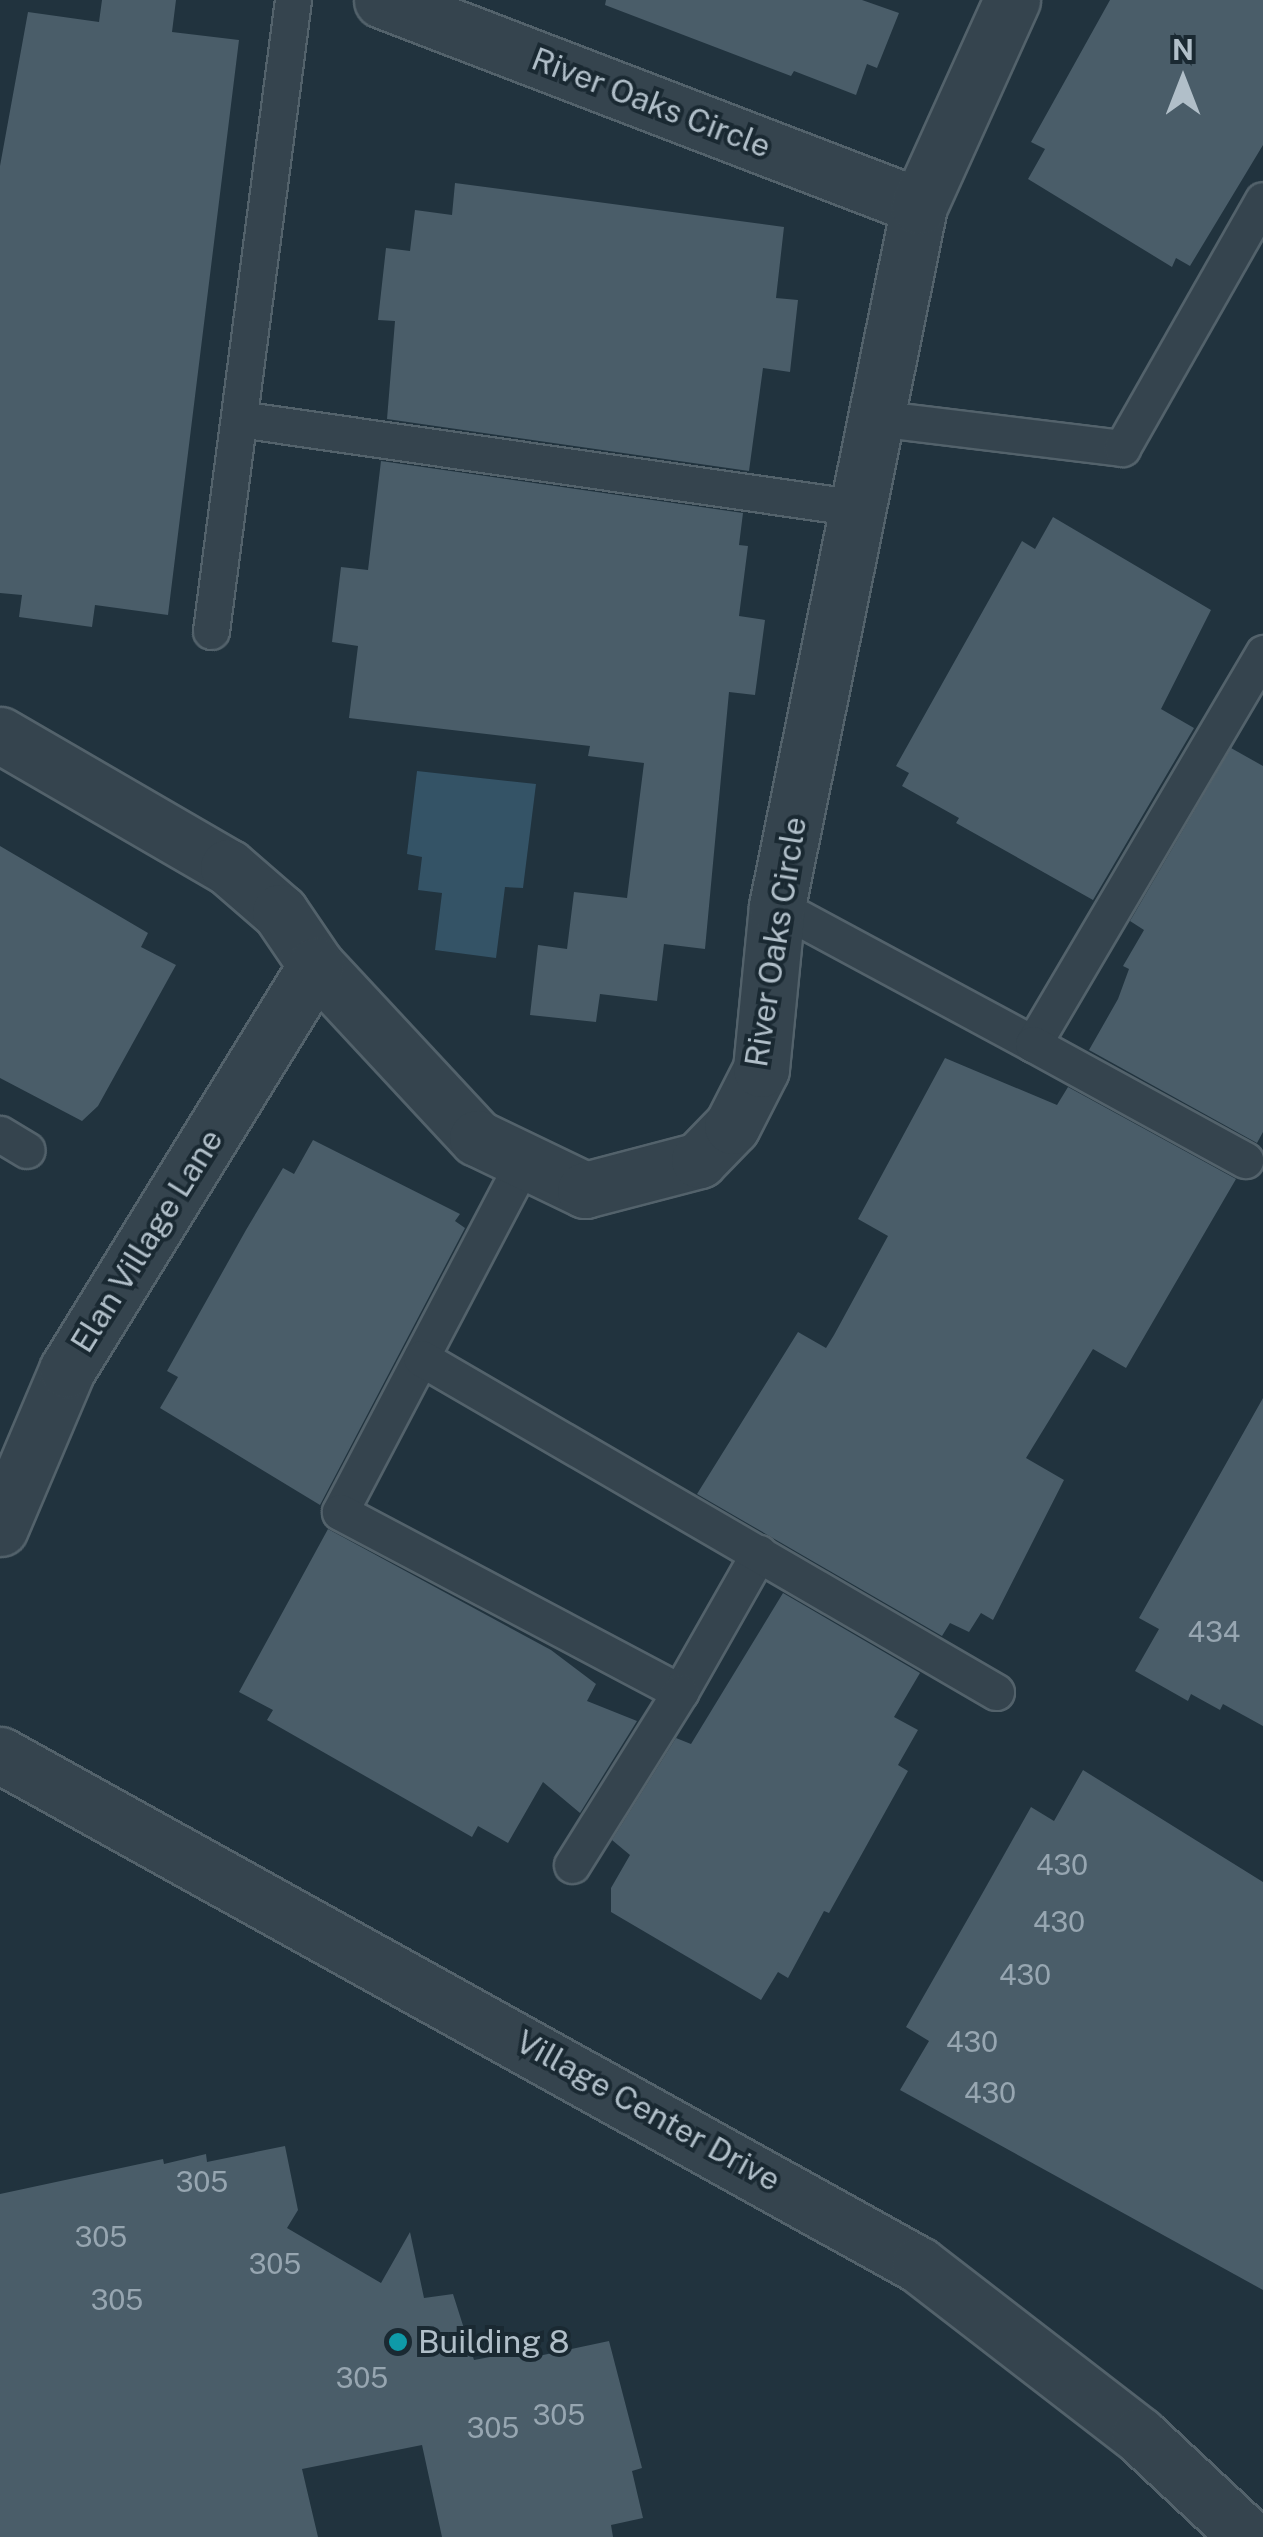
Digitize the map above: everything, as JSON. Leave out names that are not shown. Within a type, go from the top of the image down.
[{"type":"street","name":"River Oaks Circle","points":[[382,0],[919,206]]},
{"type":"street","name":"River Oaks Circle","points":[[0,735],[228,868],[280,912],[316,965],[477,1138],[585,1190],[700,1160],[732,1126],[761,1069],[776,906],[919,206],[1012,0]]},
{"type":"street","name":"Elan Village Lane","points":[[0,1528],[68,1370],[316,965]]},
{"type":"street","name":"Village Center Drive","points":[[0,1755],[919,2265],[1139,2435],[1248,2537]]},
{"type":"lane","points":[[210,631],[293,0]]},
{"type":"lane","points":[[875,418],[1122,448],[1263,201]]},
{"type":"lane","points":[[239,419],[858,508]]},
{"type":"lane","points":[[1033,1044],[1263,652]]},
{"type":"lane","points":[[776,906],[1245,1160]]},
{"type":"lane","points":[[524,1161],[340,1512],[680,1692]]},
{"type":"lane","points":[[421,1358],[996,1692]]},
{"type":"lane","points":[[572,1865],[680,1692],[759,1553]]},
{"type":"water","points":[[417,771],[536,784],[523,888],[505,887],[496,958],[435,950],[442,893],[418,890],[422,857],[407,854]]},
{"type":"building","points":[[102,0],[176,0],[172,32],[239,40],[168,615],[95,605],[92,627],[19,617],[22,595],[0,593],[0,166],[28,12],[99,22]]},
{"type":"building","points":[[606,0],[862,0],[899,13],[877,68],[867,64],[856,95],[794,71],[791,76],[605,5]]},
{"type":"building","points":[[1110,0],[1263,0],[1263,145],[1190,266],[1176,258],[1172,267],[1028,179],[1045,149],[1031,142]]},
{"type":"building","points":[[455,183],[784,227],[776,298],[798,300],[790,372],[763,368],[749,471],[387,419],[395,321],[378,320],[386,248],[410,251],[415,210],[452,215]]},
{"type":"building","points":[[381,461],[743,513],[739,545],[748,546],[739,616],[765,620],[755,695],[729,692],[705,949],[664,944],[657,1001],[600,994],[596,1022],[530,1015],[538,945],[567,949],[574,892],[627,898],[644,763],[588,756],[590,746],[349,718],[358,646],[332,642],[341,567],[368,570]]},
{"type":"building","points":[[1053,517],[1211,610],[1161,709],[1194,728],[1093,900],[956,823],[959,818],[902,786],[909,773],[896,766],[1022,541],[1035,549]]},
{"type":"building","points":[[1231,748],[1263,766],[1263,1132],[1257,1143],[1089,1050],[1118,999],[1129,969],[1123,966],[1144,930],[1130,921]]},
{"type":"building","points":[[0,846],[148,933],[141,947],[176,965],[98,1106],[82,1121],[0,1078]]},
{"type":"building","points":[[945,1058],[1057,1105],[1068,1087],[1236,1179],[1126,1368],[1093,1349],[1026,1458],[1064,1480],[993,1620],[981,1613],[969,1632],[950,1623],[942,1636],[697,1494],[798,1332],[826,1348],[834,1335],[888,1236],[858,1219]]},
{"type":"building","points":[[313,1140],[460,1214],[455,1221],[465,1228],[320,1505],[160,1408],[178,1377],[167,1371],[246,1230],[283,1168],[294,1174]]},
{"type":"building","points":[[1263,1398],[1263,1726],[1223,1704],[1220,1710],[1191,1694],[1188,1701],[1135,1671],[1159,1629],[1139,1618]]},
{"type":"building","points":[[328,1529],[551,1650],[596,1684],[587,1701],[637,1721],[580,1813],[543,1782],[508,1843],[478,1826],[472,1837],[267,1720],[273,1710],[239,1692]]},
{"type":"building","points":[[783,1593],[920,1673],[894,1717],[918,1730],[898,1765],[908,1771],[829,1913],[824,1911],[788,1978],[778,1972],[761,2000],[611,1912],[611,1888],[630,1855],[612,1840],[676,1738],[691,1744]]},
{"type":"building","points":[[1083,1770],[1263,1882],[1263,2290],[900,2090],[929,2041],[906,2027],[1031,1807],[1054,1821]]},
{"type":"building","name":"Building 8","points":[[285,2146],[298,2210],[287,2228],[381,2283],[410,2232],[424,2298],[453,2294],[474,2360],[528,2350],[529,2358],[609,2341],[642,2468],[632,2471],[643,2518],[611,2525],[613,2537],[442,2537],[422,2445],[302,2469],[318,2537],[0,2537],[0,2194],[163,2159],[164,2164],[206,2154],[207,2162]]},
{"type":"place","name":"Building 8","points":[[398,2342]]}]
